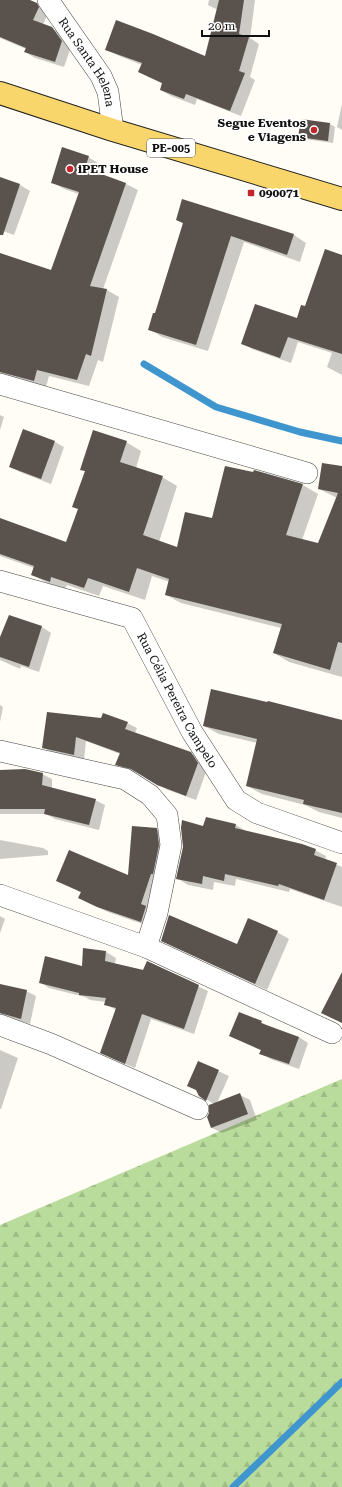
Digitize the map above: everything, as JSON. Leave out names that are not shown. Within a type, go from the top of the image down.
[{"type":"main road","name":"PE-005","points":[[0,93],[113,130],[342,200]]},
{"type":"street","name":"Rua Santa Helena","points":[[48,0],[101,76],[108,92],[113,130]]},
{"type":"street","points":[[0,384],[307,473]]},
{"type":"street","name":"Rua Célia Pereira Campelo","points":[[0,581],[132,618],[192,732],[236,800],[257,813],[342,843]]},
{"type":"street","points":[[0,751],[126,779],[150,795],[167,815],[171,845],[157,913],[146,947]]},
{"type":"street","points":[[0,895],[146,947],[332,1033]]},
{"type":"street","points":[[0,1025],[51,1044],[198,1109]]},
{"type":"green space","points":[[342,1079],[342,1487],[0,1487],[0,1225]]},
{"type":"building","points":[[0,0],[30,0],[37,3],[39,7],[33,20],[52,27],[62,41],[55,62],[24,52],[26,48],[0,37]]},
{"type":"building","points":[[219,0],[244,0],[239,34],[249,37],[239,71],[245,73],[230,111],[186,94],[184,99],[160,90],[162,83],[138,72],[142,63],[105,50],[116,20],[205,56]]},
{"type":"building","name":"Segue Eventos e Viagens","points":[[301,119],[330,123],[328,141],[298,137]]},
{"type":"building","points":[[62,147],[89,156],[85,168],[126,183],[90,286],[107,289],[91,356],[86,354],[77,380],[37,370],[34,381],[0,372],[0,253],[51,270],[79,192],[51,183]]},
{"type":"building","points":[[0,177],[20,184],[3,235],[0,235]]},
{"type":"building","points":[[182,199],[294,234],[287,255],[231,236],[196,345],[148,330],[153,313],[155,313],[183,223],[176,220]]},
{"type":"building","points":[[325,249],[342,255],[342,354],[288,337],[280,358],[241,344],[255,304],[297,318],[301,305],[305,306]]},
{"type":"building","points":[[23,429],[55,441],[41,479],[9,467]]},
{"type":"building","points":[[93,430],[127,441],[120,462],[163,476],[143,535],[177,547],[185,512],[212,518],[225,466],[253,472],[254,470],[303,484],[286,535],[318,543],[338,493],[318,489],[322,463],[342,466],[342,643],[338,642],[330,670],[273,653],[282,624],[165,595],[169,579],[137,568],[129,592],[88,578],[84,588],[51,577],[50,582],[31,575],[34,566],[0,554],[0,518],[66,542],[78,509],[72,507],[85,471],[80,470]]},
{"type":"building","points":[[9,615],[42,626],[29,667],[0,657],[0,637]]},
{"type":"building","points":[[211,689],[268,701],[342,720],[342,813],[303,804],[304,800],[246,786],[257,739],[203,726]]},
{"type":"building","points":[[47,712],[101,718],[103,713],[128,722],[125,729],[191,752],[198,763],[186,796],[157,785],[131,769],[115,765],[120,753],[76,737],[74,755],[42,748]]},
{"type":"building","points":[[25,769],[43,773],[42,785],[96,799],[89,825],[44,814],[45,809],[0,809],[0,770]]},
{"type":"building","points":[[206,817],[236,824],[235,828],[302,844],[316,849],[314,855],[337,863],[324,900],[279,884],[278,886],[225,874],[224,881],[203,876],[202,884],[176,879],[183,847],[181,828],[182,820],[203,826]]},
{"type":"building","points":[[132,826],[157,828],[159,845],[153,874],[151,874],[141,904],[146,906],[141,922],[97,907],[78,898],[81,892],[56,881],[69,850],[128,875]]},
{"type":"building","points":[[169,915],[237,944],[248,918],[278,931],[255,984],[161,941]]},
{"type":"building","points":[[83,948],[106,951],[105,961],[143,970],[147,961],[199,985],[184,1029],[142,1014],[125,1064],[100,1053],[116,1008],[104,1005],[106,998],[79,995],[79,993],[39,983],[45,956],[82,966]]},
{"type":"building","points":[[342,972],[342,1023],[321,1013]]},
{"type":"building","points":[[0,984],[27,990],[21,1019],[0,1013]]},
{"type":"building","points":[[239,1012],[262,1021],[261,1023],[299,1037],[289,1064],[259,1054],[261,1050],[229,1036]]},
{"type":"building","points":[[198,1061],[219,1070],[206,1101],[199,1096],[196,1090],[187,1086]]},
{"type":"building","points":[[240,1093],[248,1114],[211,1128],[207,1117],[209,1113],[209,1105]]},
{"type":"waterway","points":[[144,364],[216,407],[300,432],[342,441]]},
{"type":"waterway","points":[[233,1487],[342,1382]]},
{"type":"place","name":"Segue Eventos e Viagens","points":[[314,130]]},
{"type":"place","name":"iPET House","points":[[70,169]]},
{"type":"place","name":"090071","points":[[251,193]]}]
